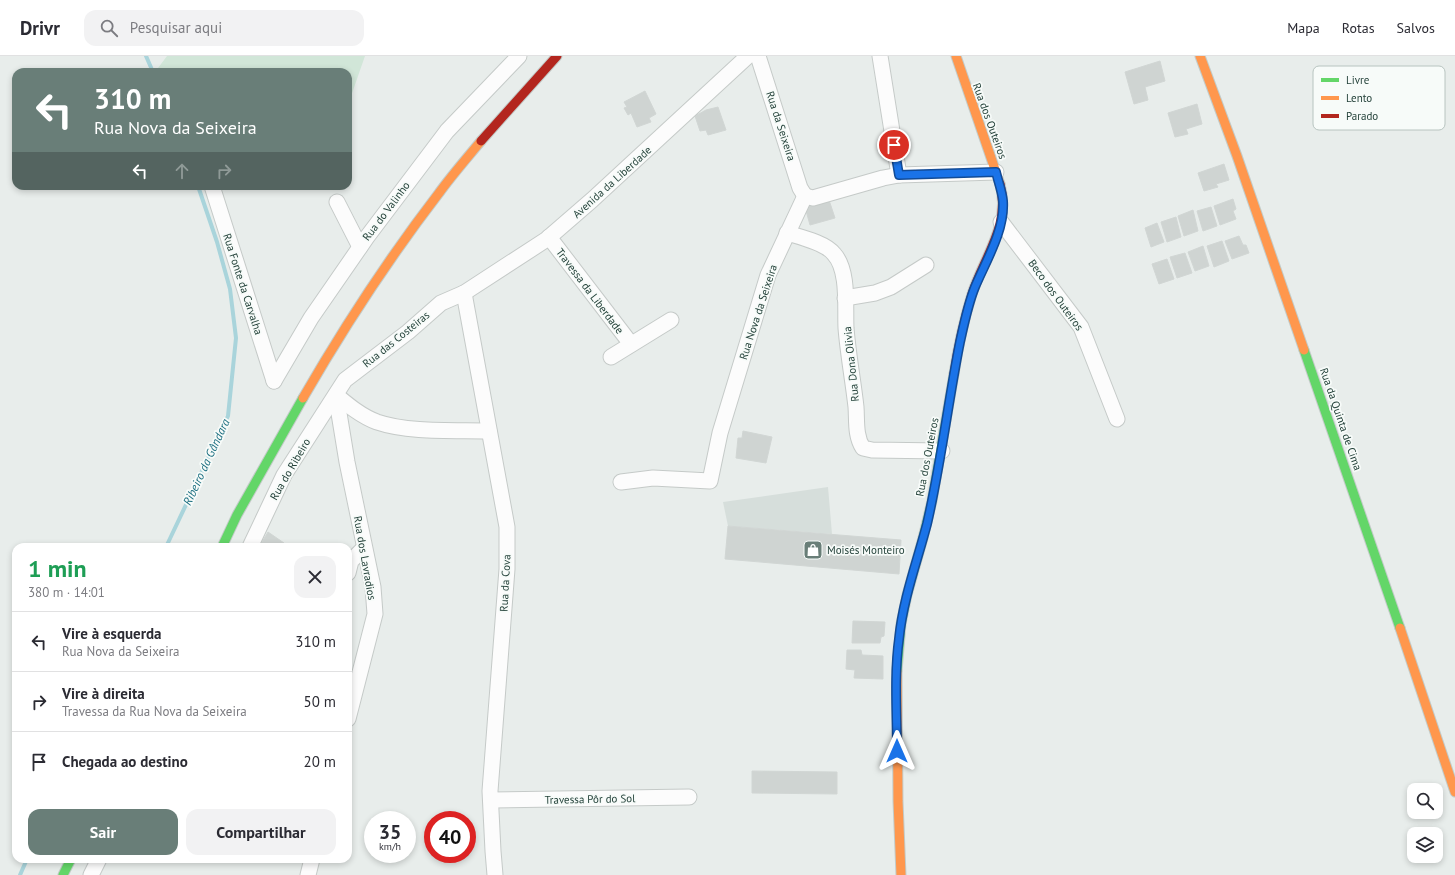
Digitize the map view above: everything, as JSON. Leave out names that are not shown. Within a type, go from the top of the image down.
[{"type":"street","name":"Rua do Valinho","points":[[274,381],[311,318],[360,247],[447,130],[519,56]]},
{"type":"street","points":[[224,543],[237,515],[278,440],[335,343],[372,286],[439,192],[497,122],[557,56]]},
{"type":"street","name":"Avenida da Liberdade","points":[[464,293],[549,237],[592,200],[748,56]]},
{"type":"street","name":"Rua da Seixeira","points":[[758,56],[800,188],[805,196]]},
{"type":"street","points":[[880,56],[899,175]]},
{"type":"street","name":"Rua dos Outeiros","points":[[901,875],[897,795],[898,640],[904,609],[927,523],[942,451],[960,341],[975,287],[993,247],[1001,222],[1003,201],[996,172],[963,80],[956,56]]},
{"type":"street","name":"Rua da Quinta de Cima","points":[[1200,56],[1258,216],[1413,665],[1455,792]]},
{"type":"street","points":[[805,196],[813,198],[882,178],[899,175],[996,172]]},
{"type":"street","name":"Rua Fonte da Carvalha","points":[[213,190],[274,381]]},
{"type":"street","name":"Rua Nova da Seixeira","points":[[621,482],[653,478],[710,481],[720,433],[768,275],[805,196]]},
{"type":"street","points":[[336,202],[360,247]]},
{"type":"street","name":"Beco dos Outeiros","points":[[1001,222],[1081,327],[1117,420]]},
{"type":"street","name":"Rua Dona Olivia","points":[[787,233],[816,242],[834,253],[843,270],[846,328],[860,444],[863,448],[868,450],[942,451]]},
{"type":"street","name":"Travessa da Liberdade","points":[[549,237],[631,344]]},
{"type":"street","points":[[845,298],[875,293],[891,287],[926,265]]},
{"type":"street","name":"Rua das Costeiras","points":[[336,394],[345,380],[408,332],[441,303],[464,293]]},
{"type":"street","name":"Rua da Cova","points":[[464,293],[507,528],[507,562],[491,800],[495,875]]},
{"type":"street","name":"Travessa da Liberdade","points":[[611,357],[671,320]]},
{"type":"street","points":[[336,394],[354,409],[376,422],[408,428],[489,430]]},
{"type":"street","name":"Rua do Ribeiro","points":[[252,543],[284,475],[336,394]]},
{"type":"street","name":"Rua dos Lavradios","points":[[336,394],[347,462],[373,587],[375,614],[352,703]]},
{"type":"street","points":[[352,560],[364,548]]},
{"type":"street","name":"Travessa Pôr do Sol","points":[[491,800],[689,798]]},
{"type":"street","points":[[63,875],[69,863]]},
{"type":"street","points":[[91,875],[97,863]]},
{"type":"street","points":[[308,875],[311,863]]},
{"type":"shaded area","points":[[828,487],[832,534],[728,526],[723,502]]},
{"type":"green space","points":[[167,56],[365,56],[352,93],[352,68],[158,68]]},
{"type":"building","points":[[1160,61],[1165,81],[1145,87],[1148,100],[1134,104],[1125,72]]},
{"type":"building","points":[[645,91],[656,114],[649,118],[651,122],[637,127],[631,113],[628,115],[624,108],[627,107],[624,102]]},
{"type":"building","points":[[1197,104],[1202,124],[1186,129],[1188,134],[1175,137],[1168,113]]},
{"type":"building","points":[[718,107],[726,130],[708,135],[706,130],[700,131],[695,116],[706,110]]},
{"type":"building","points":[[1224,164],[1229,180],[1216,184],[1218,187],[1204,191],[1198,173]]},
{"type":"building","points":[[1233,199],[1236,209],[1233,211],[1236,219],[1220,225],[1214,206]]},
{"type":"building","points":[[829,200],[835,218],[810,225],[805,207]]},
{"type":"building","points":[[1211,207],[1217,226],[1203,231],[1197,211]]},
{"type":"building","points":[[1193,210],[1198,231],[1184,236],[1178,216]]},
{"type":"building","points":[[1176,217],[1181,237],[1167,242],[1161,222]]},
{"type":"building","points":[[1157,223],[1164,242],[1151,247],[1145,228]]},
{"type":"building","points":[[1239,236],[1243,245],[1246,245],[1249,253],[1232,259],[1225,241]]},
{"type":"building","points":[[1222,241],[1229,261],[1214,267],[1207,246]]},
{"type":"building","points":[[1203,246],[1209,266],[1195,271],[1188,252]]},
{"type":"building","points":[[1185,253],[1192,273],[1177,278],[1170,257]]},
{"type":"building","points":[[1167,259],[1174,279],[1159,284],[1152,264]]},
{"type":"building","points":[[743,431],[772,437],[766,463],[736,458],[738,438],[742,438]]},
{"type":"building","name":"Moisés Monteiro","points":[[728,526],[901,540],[899,574],[725,559]]},
{"type":"building","points":[[268,532],[284,543],[261,543]]},
{"type":"building","points":[[853,621],[885,622],[884,636],[881,637],[880,643],[852,643]]},
{"type":"building","points":[[847,650],[861,650],[862,655],[883,656],[883,679],[854,678],[855,670],[846,669]]},
{"type":"building","points":[[752,771],[837,772],[837,794],[752,793]]},
{"type":"waterway","name":"Ribeiro da Gândara","points":[[146,56],[151,68]]},
{"type":"waterway","name":"Ribeiro da Gândara","points":[[168,543],[228,416],[236,338],[230,289],[217,242],[199,190]]},
{"type":"waterway","name":"Ribeiro da Gândara","points":[[20,875],[25,863]]},
{"type":"traffic: fast","points":[[1304,350],[1400,628]]},
{"type":"traffic: fast","points":[[897,671],[901,624],[907,595],[932,501],[954,374]]},
{"type":"traffic: fast","points":[[224,543],[237,515],[303,398]]},
{"type":"traffic: fast","points":[[63,875],[69,863]]},
{"type":"traffic: slow","points":[[956,56],[1000,184]]},
{"type":"traffic: slow","points":[[1200,56],[1237,156],[1304,350]]},
{"type":"traffic: slow","points":[[303,398],[351,319],[385,268],[444,186],[481,141]]},
{"type":"traffic: slow","points":[[1400,628],[1455,792]]},
{"type":"traffic: slow","points":[[897,671],[898,801],[901,875]]},
{"type":"traffic: jam","points":[[481,141],[557,56]]},
{"type":"traffic: jam","points":[[954,374],[957,354],[972,294],[999,227],[1002,213],[1000,184]]},
{"type":"place","name":"Moisés Monteiro","points":[[813,550]]},
{"type":"route","points":[[894,145],[899,175],[996,172],[1003,201],[1001,222],[993,247],[971,298],[960,341],[942,451],[927,523],[901,624],[898,640],[897,751]]}]
